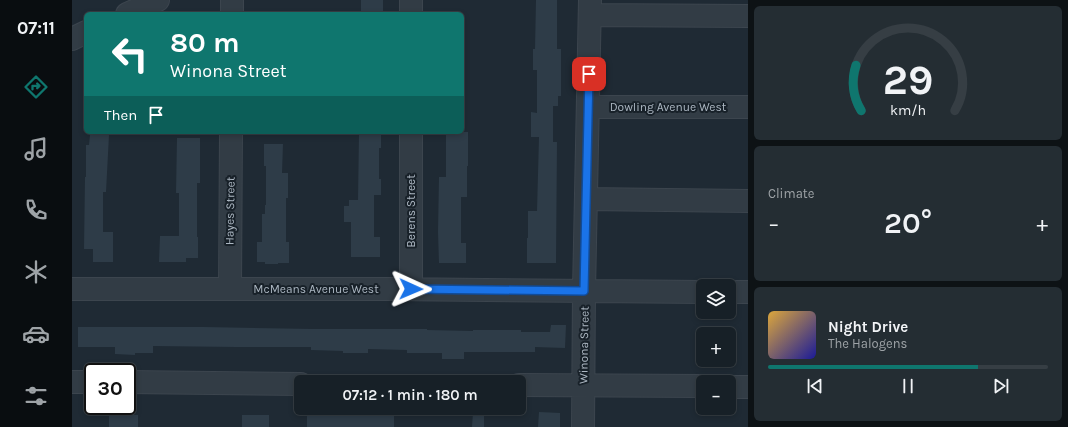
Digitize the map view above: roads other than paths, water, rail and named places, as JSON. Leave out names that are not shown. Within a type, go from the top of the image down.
[{"type":"street","points":[[131,12],[158,0]]},
{"type":"street","points":[[232,0],[232,12]]},
{"type":"street","points":[[411,0],[411,12]]},
{"type":"street","points":[[590,8],[748,16]]},
{"type":"street","name":"Winona Street","points":[[583,427],[584,291],[590,8]]},
{"type":"street","points":[[72,38],[84,33]]},
{"type":"street","name":"Dowling Avenue West","points":[[588,107],[748,107]]},
{"type":"street","name":"Hayes Street","points":[[230,289],[231,134]]},
{"type":"street","name":"Berens Street","points":[[411,134],[411,289]]},
{"type":"street","points":[[586,199],[748,201]]},
{"type":"street","name":"McMeans Avenue West","points":[[72,289],[411,289],[696,292]]},
{"type":"street","points":[[736,292],[748,292]]},
{"type":"street","points":[[72,382],[84,382]]},
{"type":"street","points":[[136,382],[294,384]]},
{"type":"street","points":[[526,385],[696,386]]},
{"type":"street","points":[[736,387],[748,387]]}]
